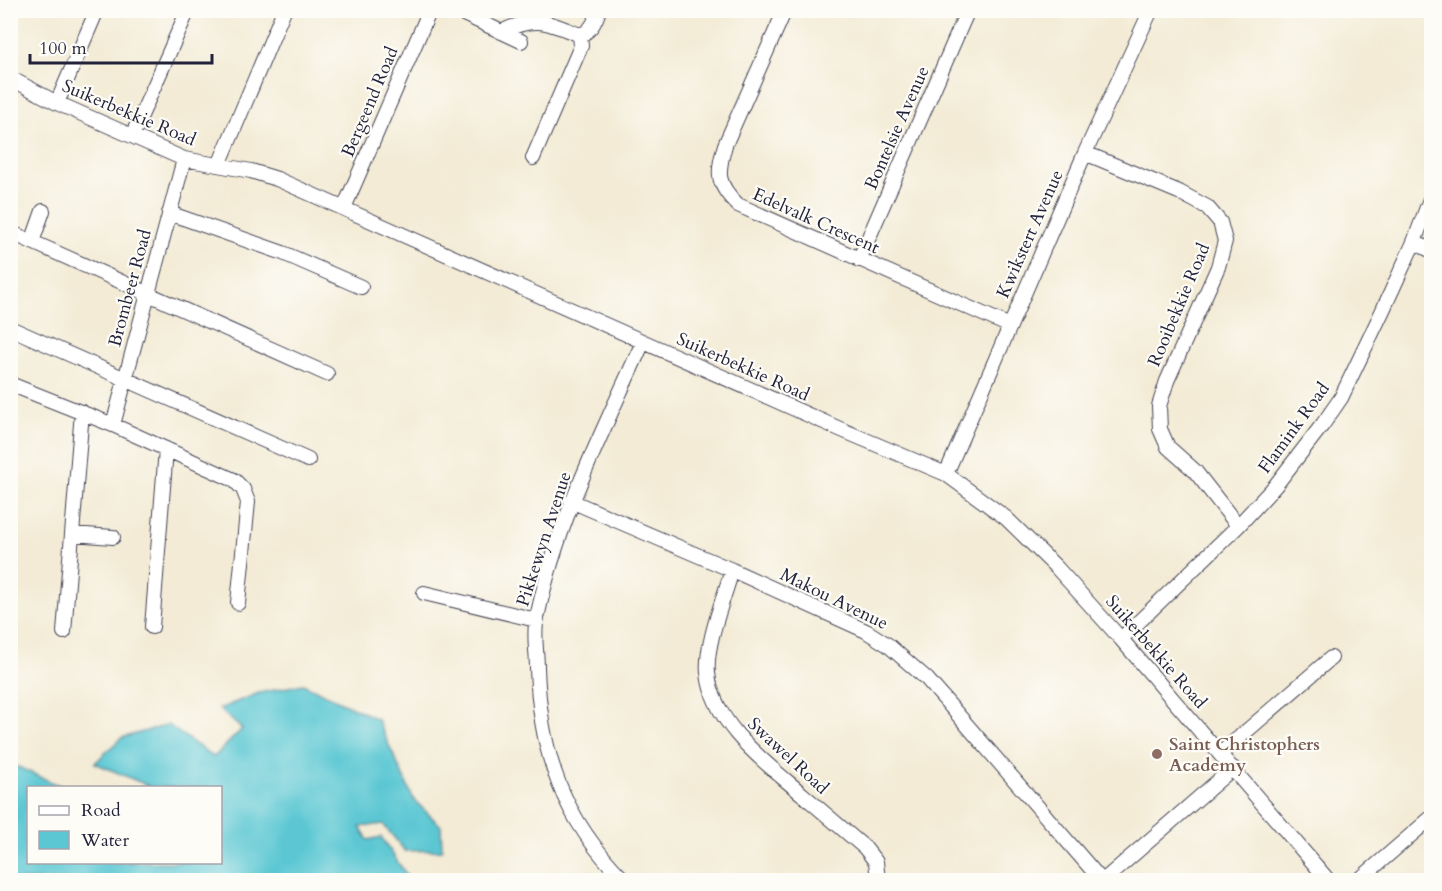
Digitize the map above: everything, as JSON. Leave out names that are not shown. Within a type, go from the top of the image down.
[{"type":"street","points":[[57,102],[97,10]]},
{"type":"street","points":[[132,136],[188,10]]},
{"type":"street","points":[[219,165],[284,10]]},
{"type":"street","name":"Bergeend Road","points":[[344,208],[430,10]]},
{"type":"street","points":[[455,10],[521,41]]},
{"type":"street","points":[[501,32],[534,21],[545,21],[580,35],[591,27],[599,10]]},
{"type":"street","name":"Edelvalk Crescent","points":[[785,10],[725,145],[720,165],[720,181],[726,194],[738,205],[859,261],[1010,326]]},
{"type":"street","name":"Bontelsie Avenue","points":[[859,261],[968,10]]},
{"type":"street","name":"Kwikstert Avenue","points":[[946,474],[1151,10]]},
{"type":"street","points":[[533,158],[581,46],[580,35]]},
{"type":"street","name":"Suikerbekkie Road","points":[[10,78],[57,102],[184,159],[251,171],[277,179],[946,474],[1005,518],[1057,568],[1328,880]]},
{"type":"street","name":"Rooibekkie Road","points":[[1086,153],[1188,197],[1207,207],[1220,222],[1225,241],[1218,267],[1167,381],[1159,406],[1160,429],[1168,447],[1195,471],[1238,526]]},
{"type":"street","name":"Brombeer Road","points":[[113,425],[184,159]]},
{"type":"street","name":"Flamink Road","points":[[1121,639],[1238,526],[1275,486],[1341,398],[1414,242],[1431,194]]},
{"type":"street","points":[[32,242],[43,211]]},
{"type":"street","points":[[169,213],[283,253],[362,288]]},
{"type":"street","points":[[10,232],[327,374]]},
{"type":"street","points":[[1414,242],[1431,251]]},
{"type":"street","points":[[10,328],[308,460]]},
{"type":"street","name":"Pikkewyn Avenue","points":[[624,880],[605,861],[573,818],[551,766],[538,698],[536,620],[571,501],[643,342]]},
{"type":"street","points":[[10,384],[113,425],[234,480],[243,489],[248,501],[237,603]]},
{"type":"street","points":[[64,632],[82,412]]},
{"type":"street","points":[[152,627],[166,449]]},
{"type":"street","name":"Makou Avenue","points":[[571,501],[732,570],[866,631],[888,645],[927,679],[1102,880]]},
{"type":"street","points":[[72,534],[113,537]]},
{"type":"street","name":"Swawel Road","points":[[732,570],[710,646],[708,673],[714,698],[731,727],[753,752],[865,848],[876,862],[878,880]]},
{"type":"street","points":[[424,593],[536,620]]},
{"type":"street","points":[[1220,754],[1332,658]]},
{"type":"street","points":[[1102,880],[1233,768]]},
{"type":"street","points":[[1359,880],[1431,816]]},
{"type":"water","points":[[303,684],[377,719],[414,800],[441,826],[442,850],[405,851],[383,824],[360,827],[368,840],[381,837],[410,880],[11,880],[11,764],[61,786],[27,786],[27,864],[222,864],[222,786],[149,786],[95,763],[121,738],[168,725],[214,757],[242,729],[219,709],[259,693]]},
{"type":"place","name":"Saint Christophers Academy","points":[[1157,754]]}]
